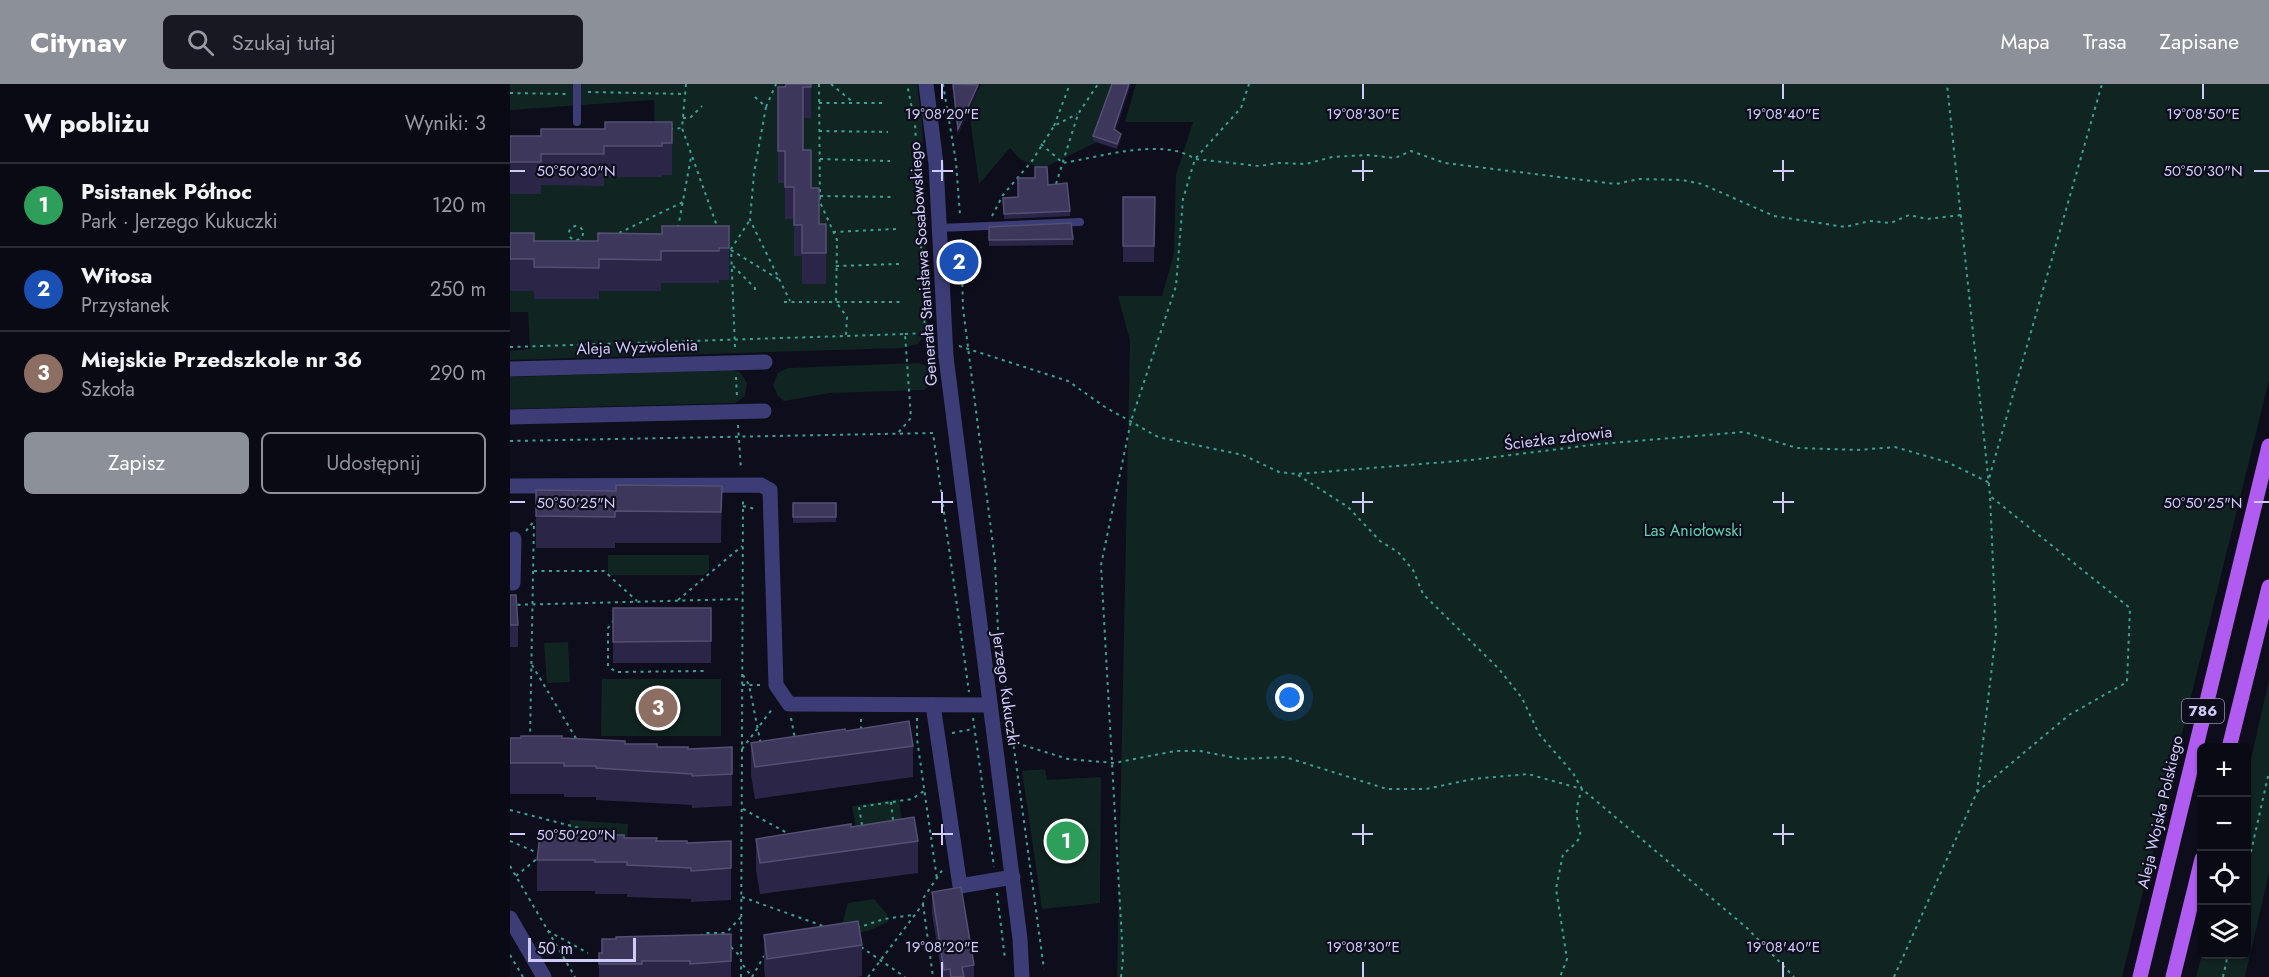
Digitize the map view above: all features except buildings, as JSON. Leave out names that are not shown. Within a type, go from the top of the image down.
[{"type":"main road","name":"Aleja Wojska Polskiego","points":[[2140,977],[2269,446]]},
{"type":"main road","name":"786","points":[[2230,743],[2269,587]]},
{"type":"main road","points":[[2173,977],[2197,879]]},
{"type":"street","name":"Generała Stanisława Sosabowskiego","points":[[926,84],[934,141],[946,357],[951,406]]},
{"type":"street","name":"Aleja Wyzwolenia","points":[[510,369],[765,362]]},
{"type":"street","name":"Jerzego Kukuczki","points":[[951,406],[996,744],[1023,977]]},
{"type":"street","points":[[510,417],[764,411]]},
{"type":"street","points":[[510,486],[761,485],[770,490],[782,694],[917,705],[990,705]]},
{"type":"street","points":[[513,583],[514,539]]},
{"type":"street","points":[[933,705],[960,886],[1012,877]]},
{"type":"street","points":[[510,918],[544,977]]},
{"type":"lane","points":[[577,84],[577,122]]},
{"type":"lane","points":[[939,228],[1080,222]]},
{"type":"path","points":[[686,84],[682,128],[722,238]]},
{"type":"path","points":[[741,977],[743,485],[738,435],[731,249],[750,220],[754,173],[766,107],[776,84]]},
{"type":"path","points":[[819,84],[820,202],[837,240],[836,302],[847,317],[846,336]]},
{"type":"path","points":[[831,84],[854,103]]},
{"type":"path","points":[[905,334],[925,333],[915,123],[907,84]]},
{"type":"path","points":[[943,84],[956,162],[967,349],[995,561],[998,630],[1044,969]]},
{"type":"path","points":[[986,226],[1003,195],[1032,161],[1054,126],[1070,84]]},
{"type":"path","points":[[1056,192],[1078,114],[1098,84]]},
{"type":"path","points":[[1121,977],[1123,958],[1114,763],[1101,565],[1131,421],[1176,286],[1183,199],[1195,159],[1241,108],[1249,84]]},
{"type":"path","points":[[1894,977],[1977,792],[1996,633],[1990,495],[1947,84]]},
{"type":"path","points":[[1988,482],[2102,84]]},
{"type":"path","points":[[510,93],[686,93]]},
{"type":"path","points":[[755,97],[766,107]]},
{"type":"path","points":[[819,103],[885,103]]},
{"type":"path","points":[[683,118],[690,118],[702,106]]},
{"type":"path","points":[[1054,126],[1078,114]]},
{"type":"path","points":[[670,129],[682,128]]},
{"type":"path","points":[[819,131],[888,132]]},
{"type":"path","points":[[1041,144],[1063,163],[1156,148],[1187,154],[1195,159],[1259,166],[1278,163],[1306,164],[1344,156],[1395,158],[1411,151],[1445,163],[1616,184],[1639,179],[1682,180],[1702,184],[1774,216],[1845,227],[1870,221],[1891,223],[1909,215],[1927,219],[1961,215]]},
{"type":"path","points":[[676,237],[691,156]]},
{"type":"path","points":[[820,159],[890,161]]},
{"type":"path","points":[[820,196],[893,197]]},
{"type":"path","points":[[615,236],[683,202]]},
{"type":"path","points":[[750,220],[790,301]]},
{"type":"path","points":[[575,226],[582,228],[584,232],[580,240],[576,241],[568,234],[575,226]]},
{"type":"path","points":[[833,232],[896,229]]},
{"type":"path","points":[[726,249],[731,249],[780,280]]},
{"type":"path","points":[[836,266],[899,264]]},
{"type":"path","points":[[733,266],[755,288],[755,292]]},
{"type":"path","points":[[784,302],[902,302]]},
{"type":"path","name":"Ścieżka zdrowia","points":[[967,349],[1068,381],[1105,407],[1158,437],[1243,454],[1280,472],[1298,474],[1471,460],[1599,444],[1744,432],[1797,448],[1858,450],[1895,447],[1947,462],[1988,482]]},
{"type":"path","points":[[510,441],[933,433],[1006,968]]},
{"type":"path","points":[[1298,474],[1348,507],[1380,541],[1398,552],[1413,570],[1423,594],[1499,669],[1522,698],[1539,734],[1573,773],[1582,789],[1747,928],[1794,977]]},
{"type":"path","points":[[1977,792],[2069,715],[2127,682],[2130,608],[1990,495]]},
{"type":"path","points":[[530,748],[531,604],[534,600],[535,521],[531,526]]},
{"type":"path","points":[[678,600],[743,545]]},
{"type":"path","points":[[534,571],[604,571],[638,601]]},
{"type":"path","points":[[510,605],[743,599]]},
{"type":"path","points":[[663,601],[663,607]]},
{"type":"path","points":[[622,620],[615,620],[608,628],[608,666],[616,672],[659,669],[705,671]]},
{"type":"path","points":[[531,662],[578,742]]},
{"type":"path","points":[[742,674],[749,685],[762,751]]},
{"type":"path","points":[[742,685],[782,694]]},
{"type":"path","points":[[742,749],[782,694]]},
{"type":"path","points":[[782,694],[796,746]]},
{"type":"path","points":[[917,705],[919,758],[937,879]]},
{"type":"path","points":[[938,736],[974,729]]},
{"type":"path","points":[[996,744],[1015,742],[1068,759],[1114,763],[1175,751],[1200,751],[1240,759],[1286,757],[1387,789],[1426,789],[1473,779],[1528,774],[1582,789]]},
{"type":"path","points":[[910,751],[919,758]]},
{"type":"path","points":[[2251,855],[2269,772]]},
{"type":"path","points":[[1560,977],[1567,959],[1556,889],[1563,854],[1577,844],[1581,832],[1577,809],[1582,789]]},
{"type":"path","points":[[862,828],[860,807],[912,799],[924,790]]},
{"type":"path","points":[[891,802],[894,823]]},
{"type":"path","points":[[742,809],[800,840]]},
{"type":"path","points":[[510,810],[603,838]]},
{"type":"path","points":[[592,834],[594,839]]},
{"type":"path","points":[[510,841],[542,854],[516,876]]},
{"type":"path","points":[[933,977],[924,897],[955,853]]},
{"type":"path","points":[[510,866],[574,977]]},
{"type":"path","points":[[742,897],[808,923],[827,927]]},
{"type":"path","points":[[868,977],[923,904]]},
{"type":"path","points":[[856,929],[884,919],[914,915]]},
{"type":"path","points":[[697,939],[704,933],[726,933],[742,916]]},
{"type":"path","points":[[548,931],[588,954]]},
{"type":"path","points":[[726,933],[727,944],[741,957]]},
{"type":"path","points":[[852,941],[905,977]]},
{"type":"path","points":[[741,963],[752,977],[765,953]]},
{"type":"path","points":[[510,955],[523,977]]},
{"type":"path","points":[[2223,977],[2227,959]]},
{"type":"green space","points":[[510,84],[917,84],[922,121],[925,193],[927,333],[918,344],[902,348],[510,360],[510,351],[530,349],[528,312],[510,312],[510,140],[655,127],[654,100],[510,110]]},
{"type":"green space","points":[[981,84],[1114,84],[1097,142],[1041,169],[1020,159],[1010,148],[979,184],[969,111]]},
{"type":"green space","name":"Las Aniołowski","points":[[1136,84],[2269,84],[2269,380],[2122,977],[1117,977],[1130,341],[1118,296],[1162,296],[1174,253],[1176,175],[1193,122],[1125,122]]},
{"type":"green space","points":[[919,363],[929,367],[933,376],[931,385],[924,390],[830,393],[784,401],[778,396],[773,385],[778,373],[788,368]]},
{"type":"green space","points":[[732,370],[740,372],[747,383],[745,396],[735,403],[510,409],[510,377]]},
{"type":"green space","points":[[608,555],[709,555],[709,570],[703,575],[608,575]]},
{"type":"green space","points":[[568,642],[570,682],[547,683],[544,643]]},
{"type":"green space","points":[[602,679],[721,679],[721,736],[601,736]]},
{"type":"green space","points":[[2269,680],[2269,873],[2251,951],[2251,797],[2251,759]]},
{"type":"green space","points":[[1045,769],[1047,780],[1101,777],[1100,903],[1042,909],[1022,771]]},
{"type":"green space","points":[[899,799],[902,822],[856,829],[852,806]]},
{"type":"green space","points":[[570,820],[628,824],[626,854],[568,850]]},
{"type":"green space","points":[[874,899],[887,914],[888,922],[868,931],[850,934],[841,928],[848,903]]},
{"type":"green space","points":[[2201,959],[2249,959],[2245,977],[2196,977]]},
{"type":"place","name":"Witosa","points":[[959,262]]},
{"type":"place","name":"Miejskie Przedszkole nr 36","points":[[658,708]]},
{"type":"place","name":"Psistanek Północ","points":[[1066,841]]}]
